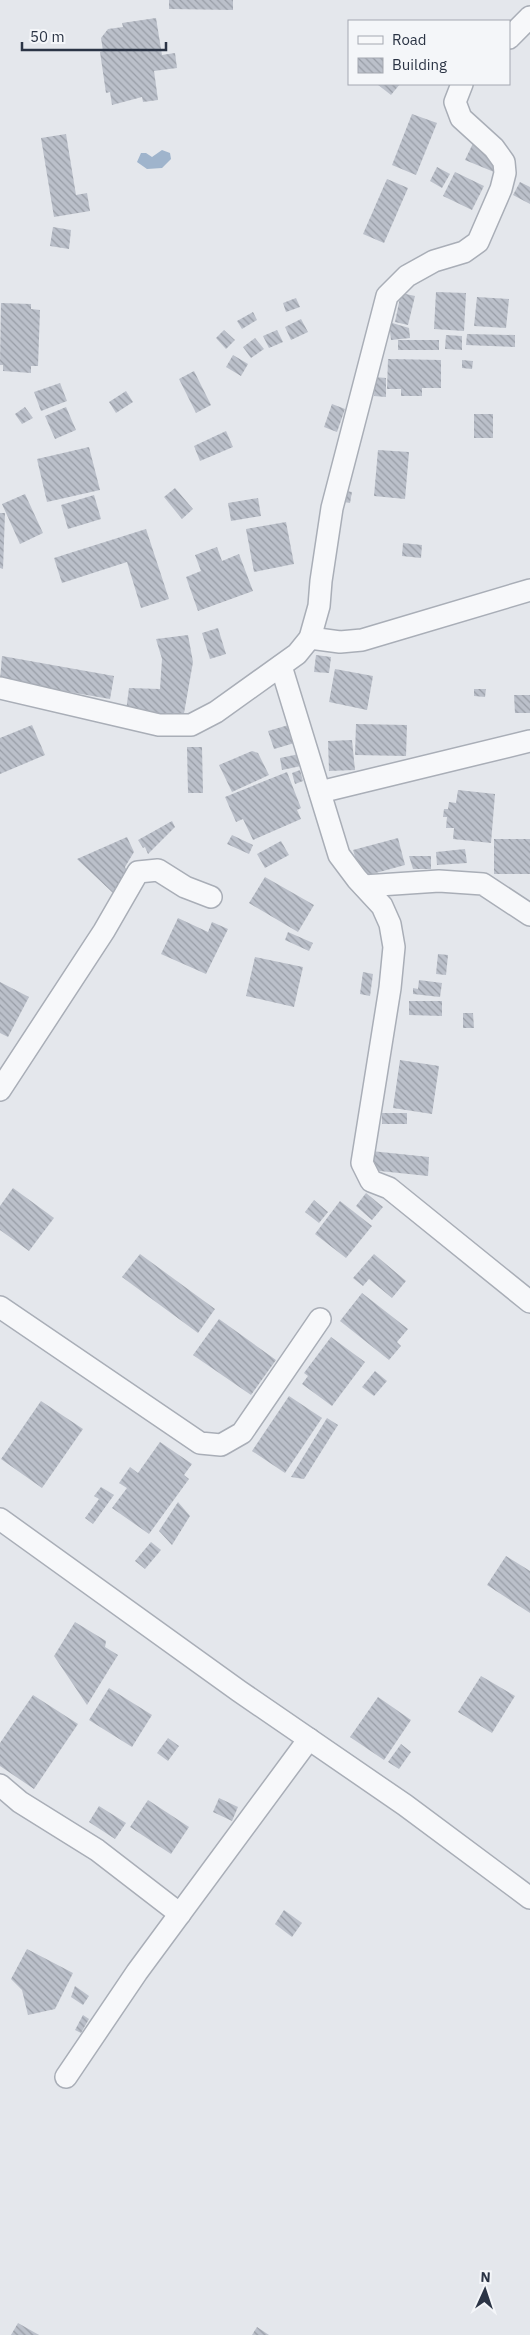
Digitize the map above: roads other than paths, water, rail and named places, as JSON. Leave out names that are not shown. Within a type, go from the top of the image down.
[{"type":"street","points":[[510,37],[529,20]]},
{"type":"street","points":[[0,688],[159,725],[191,725],[216,712],[281,666],[297,654],[310,638],[320,606],[321,581],[332,508],[387,296],[407,276],[434,261],[464,252],[478,242],[501,189],[505,173],[504,162],[494,148],[461,118],[455,102],[462,85]]},
{"type":"street","points":[[310,638],[340,642],[362,640],[530,590]]},
{"type":"street","points":[[281,666],[339,855],[382,906],[390,924],[394,947],[390,988],[362,1163],[370,1181],[389,1188],[530,1302]]},
{"type":"street","points":[[320,792],[530,741]]},
{"type":"street","points":[[0,1090],[104,931],[138,872],[158,870],[185,886],[211,898]]},
{"type":"street","points":[[364,886],[440,881],[483,884],[530,915]]},
{"type":"street","points":[[0,1307],[200,1444],[221,1445],[242,1433],[320,1319]]},
{"type":"street","points":[[0,1519],[405,1805],[530,1898]]},
{"type":"street","points":[[66,2077],[137,1972],[309,1739]]},
{"type":"street","points":[[0,1785],[20,1802],[97,1850],[180,1914]]},
{"type":"water","points":[[162,150],[170,153],[171,159],[162,168],[147,169],[137,162],[141,153],[146,153],[152,157]]}]
